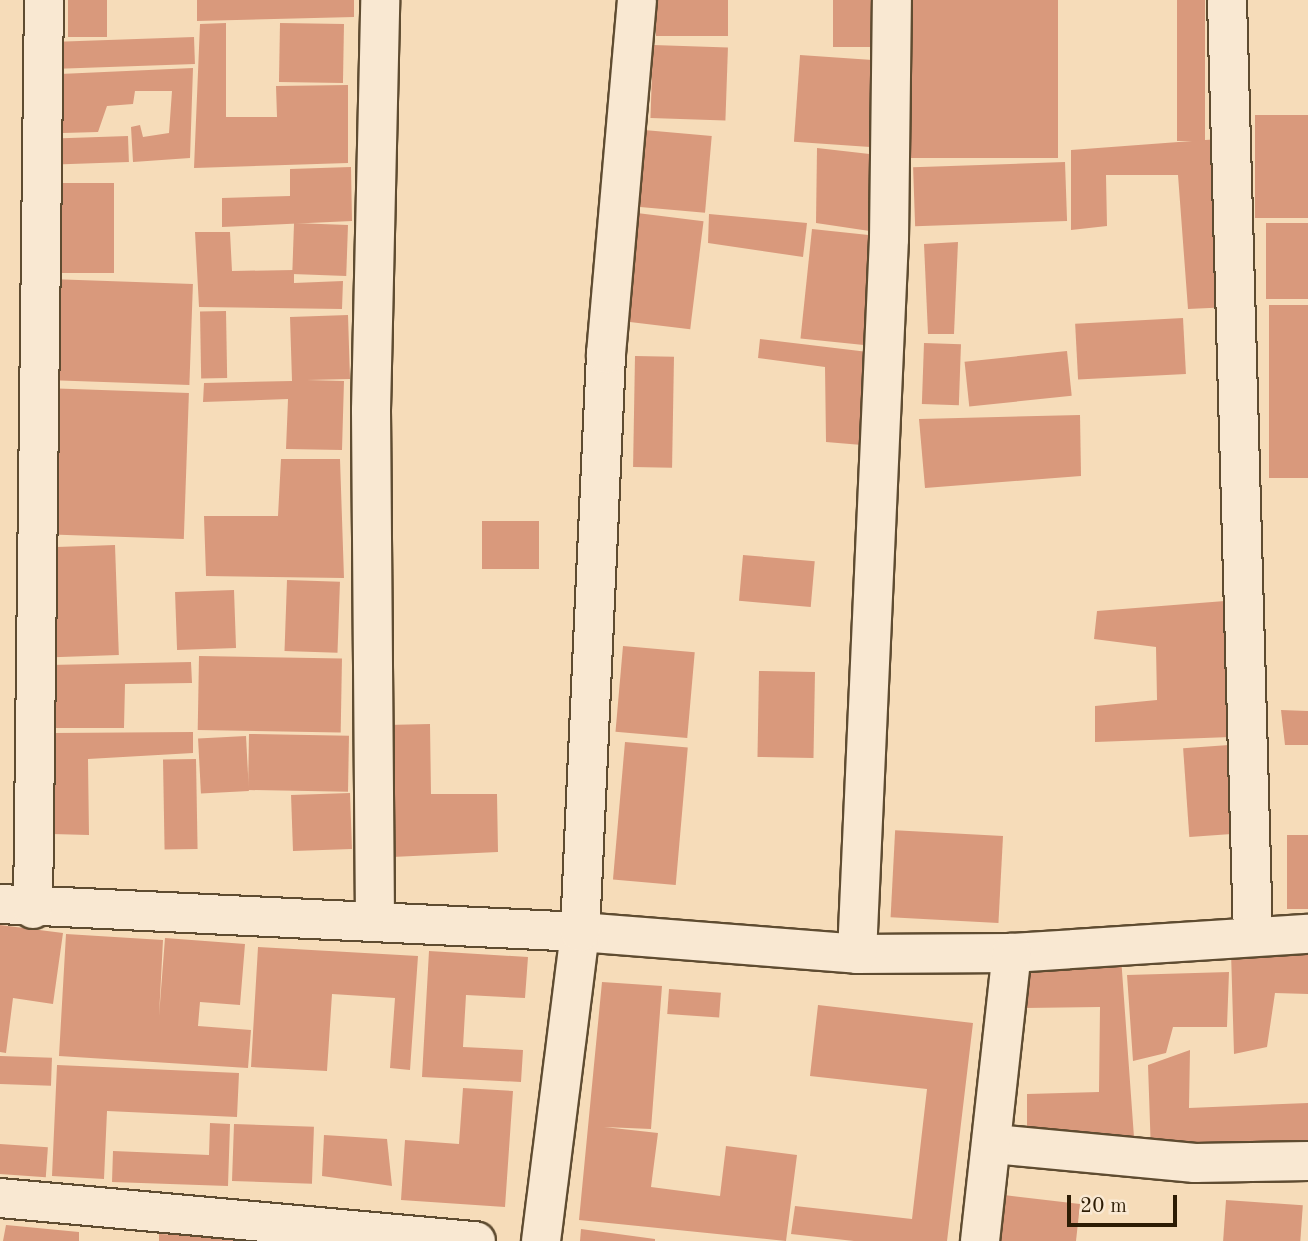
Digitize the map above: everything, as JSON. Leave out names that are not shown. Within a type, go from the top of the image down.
[{"type":"street","points":[[44,0],[17,907],[375,920],[580,932],[857,954],[1012,953],[1308,934]]},
{"type":"street","points":[[375,920],[371,411],[380,0]]},
{"type":"street","points":[[541,1241],[580,932],[606,354],[637,0]]},
{"type":"street","points":[[857,954],[889,239],[892,0]]},
{"type":"street","points":[[1227,0],[1253,936]]},
{"type":"street","points":[[980,1241],[994,1144],[1012,953]]},
{"type":"street","points":[[994,1144],[1195,1163],[1308,1161]]},
{"type":"street","points":[[0,1198],[476,1241]]},
{"type":"building","points":[[68,0],[107,0],[107,37],[68,37]]},
{"type":"building","points":[[197,0],[354,0],[354,17],[197,21]]},
{"type":"building","points":[[656,0],[728,0],[728,36],[656,36]]},
{"type":"building","points":[[833,0],[873,0],[873,47],[833,47]]},
{"type":"building","points":[[908,0],[1058,0],[1058,158],[908,158]]},
{"type":"building","points":[[1177,0],[1205,0],[1205,141],[1177,141]]},
{"type":"building","points":[[226,23],[226,117],[277,117],[276,86],[348,85],[348,163],[194,168],[200,24]]},
{"type":"building","points":[[280,23],[344,24],[343,83],[279,82]]},
{"type":"building","points":[[194,37],[195,64],[59,69],[58,42]]},
{"type":"building","points":[[653,45],[728,48],[725,121],[650,118]]},
{"type":"building","points":[[800,55],[880,61],[874,147],[794,142]]},
{"type":"building","points":[[193,68],[190,158],[133,162],[131,127],[140,125],[143,137],[169,133],[172,91],[135,91],[133,104],[107,106],[98,132],[63,133],[60,74]]},
{"type":"building","points":[[1255,115],[1308,115],[1308,218],[1255,218]]},
{"type":"building","points":[[644,130],[712,136],[705,213],[637,207]]},
{"type":"building","points":[[128,136],[129,162],[56,165],[55,139]]},
{"type":"building","points":[[1219,139],[1231,307],[1188,309],[1178,175],[1106,175],[1107,226],[1071,230],[1071,150]]},
{"type":"building","points":[[817,148],[887,156],[883,233],[816,223]]},
{"type":"building","points":[[1065,162],[1067,221],[915,226],[913,167]]},
{"type":"building","points":[[351,167],[352,221],[222,227],[222,198],[290,196],[290,169]]},
{"type":"building","points":[[51,183],[114,183],[114,273],[51,273]]},
{"type":"building","points":[[637,213],[704,221],[690,329],[624,321]]},
{"type":"building","points":[[709,214],[807,223],[803,257],[708,243]]},
{"type":"building","points":[[294,223],[348,225],[346,276],[292,274]]},
{"type":"building","points":[[1266,223],[1308,223],[1308,299],[1266,299]]},
{"type":"building","points":[[812,229],[883,236],[871,346],[801,338]]},
{"type":"building","points":[[195,232],[230,232],[232,271],[294,270],[294,283],[343,281],[342,309],[199,307]]},
{"type":"building","points":[[958,242],[954,334],[928,334],[924,244]]},
{"type":"building","points":[[50,279],[193,284],[189,385],[46,380]]},
{"type":"building","points":[[1269,305],[1308,305],[1308,478],[1269,478]]},
{"type":"building","points":[[200,311],[226,311],[227,378],[201,378]]},
{"type":"building","points":[[348,315],[350,379],[307,380],[344,381],[342,450],[286,449],[288,399],[203,402],[204,383],[292,381],[290,317]]},
{"type":"building","points":[[1183,318],[1186,374],[1078,380],[1075,324]]},
{"type":"building","points":[[760,339],[868,352],[862,445],[826,442],[825,367],[758,358]]},
{"type":"building","points":[[924,343],[961,344],[959,405],[922,404]]},
{"type":"building","points":[[1067,351],[1072,396],[969,407],[965,362]]},
{"type":"building","points":[[635,356],[674,357],[672,468],[633,467]]},
{"type":"building","points":[[43,388],[189,393],[184,539],[38,534]]},
{"type":"building","points":[[1080,415],[1081,476],[925,488],[919,419]]},
{"type":"building","points":[[281,459],[340,459],[344,578],[206,576],[204,516],[278,516]]},
{"type":"building","points":[[482,521],[539,521],[539,569],[482,569]]},
{"type":"building","points":[[115,545],[119,655],[46,657],[42,548]]},
{"type":"building","points":[[743,555],[815,561],[811,607],[739,601]]},
{"type":"building","points":[[287,580],[340,582],[337,653],[285,651]]},
{"type":"building","points":[[234,590],[236,648],[177,650],[175,592]]},
{"type":"building","points":[[1225,601],[1231,737],[1095,742],[1095,706],[1157,700],[1156,647],[1094,639],[1097,611]]},
{"type":"building","points":[[623,646],[695,652],[687,738],[616,732]]},
{"type":"building","points":[[199,656],[342,658],[341,732],[198,730]]},
{"type":"building","points":[[191,662],[192,683],[125,684],[124,728],[47,728],[49,665]]},
{"type":"building","points":[[759,671],[815,672],[813,758],[757,757]]},
{"type":"building","points":[[1281,710],[1308,711],[1308,745],[1285,745]]},
{"type":"building","points":[[430,724],[431,794],[497,794],[498,852],[392,857],[386,725]]},
{"type":"building","points":[[193,732],[193,753],[88,759],[89,835],[52,834],[53,733]]},
{"type":"building","points":[[249,734],[349,736],[348,792],[248,790]]},
{"type":"building","points":[[246,736],[249,791],[201,793],[198,739]]},
{"type":"building","points":[[625,742],[688,747],[676,885],[613,879]]},
{"type":"building","points":[[1229,745],[1235,834],[1189,837],[1183,748]]},
{"type":"building","points":[[196,759],[198,849],[165,850],[163,760]]},
{"type":"building","points":[[350,793],[352,849],[293,851],[291,795]]},
{"type":"building","points":[[895,830],[1003,836],[998,923],[891,917]]},
{"type":"building","points":[[1287,835],[1308,835],[1308,909],[1287,909]]},
{"type":"building","points":[[0,925],[63,933],[53,1004],[13,998],[6,1053],[0,1052]]},
{"type":"building","points":[[66,934],[163,940],[159,1016],[165,938],[245,944],[240,1005],[200,1002],[198,1026],[251,1030],[248,1068],[59,1056]]},
{"type":"building","points":[[258,947],[418,956],[410,1070],[390,1068],[395,998],[332,994],[327,1071],[251,1067]]},
{"type":"building","points":[[429,951],[528,957],[525,998],[466,995],[463,1047],[523,1050],[521,1082],[422,1077]]},
{"type":"building","points":[[1308,951],[1308,994],[1275,993],[1267,1047],[1234,1054],[1231,952]]},
{"type":"building","points":[[1121,957],[1135,1151],[1027,1144],[1027,1094],[1099,1092],[1100,1007],[1024,1008],[1021,964]]},
{"type":"building","points":[[1229,972],[1227,1027],[1173,1027],[1166,1053],[1133,1061],[1127,975]]},
{"type":"building","points":[[602,982],[662,986],[651,1129],[604,1127],[658,1133],[651,1187],[720,1196],[726,1146],[797,1155],[786,1241],[579,1220]]},
{"type":"building","points":[[669,989],[721,993],[719,1018],[667,1014]]},
{"type":"building","points":[[818,1005],[973,1023],[947,1241],[854,1241],[791,1234],[795,1206],[912,1219],[927,1089],[810,1076]]},
{"type":"building","points":[[1190,1050],[1189,1108],[1308,1103],[1308,1142],[1151,1153],[1148,1065]]},
{"type":"building","points":[[0,1056],[52,1058],[51,1086],[0,1084]]},
{"type":"building","points":[[57,1065],[239,1073],[237,1117],[107,1111],[104,1179],[52,1176]]},
{"type":"building","points":[[463,1088],[513,1091],[505,1207],[401,1200],[405,1140],[459,1144]]},
{"type":"building","points":[[210,1123],[230,1124],[228,1186],[112,1182],[113,1151],[209,1155]]},
{"type":"building","points":[[234,1124],[314,1127],[312,1184],[232,1181]]},
{"type":"building","points":[[324,1135],[387,1139],[392,1186],[322,1176]]},
{"type":"building","points":[[0,1144],[48,1147],[46,1177],[0,1174]]},
{"type":"building","points":[[1004,1195],[1080,1204],[1076,1241],[998,1241]]},
{"type":"building","points":[[1226,1200],[1303,1205],[1300,1241],[1223,1241]]},
{"type":"building","points":[[6,1225],[79,1232],[79,1241],[3,1241]]},
{"type":"building","points":[[581,1229],[655,1239],[655,1241],[580,1241]]},
{"type":"building","points":[[159,1234],[274,1239],[274,1241],[159,1241]]}]
